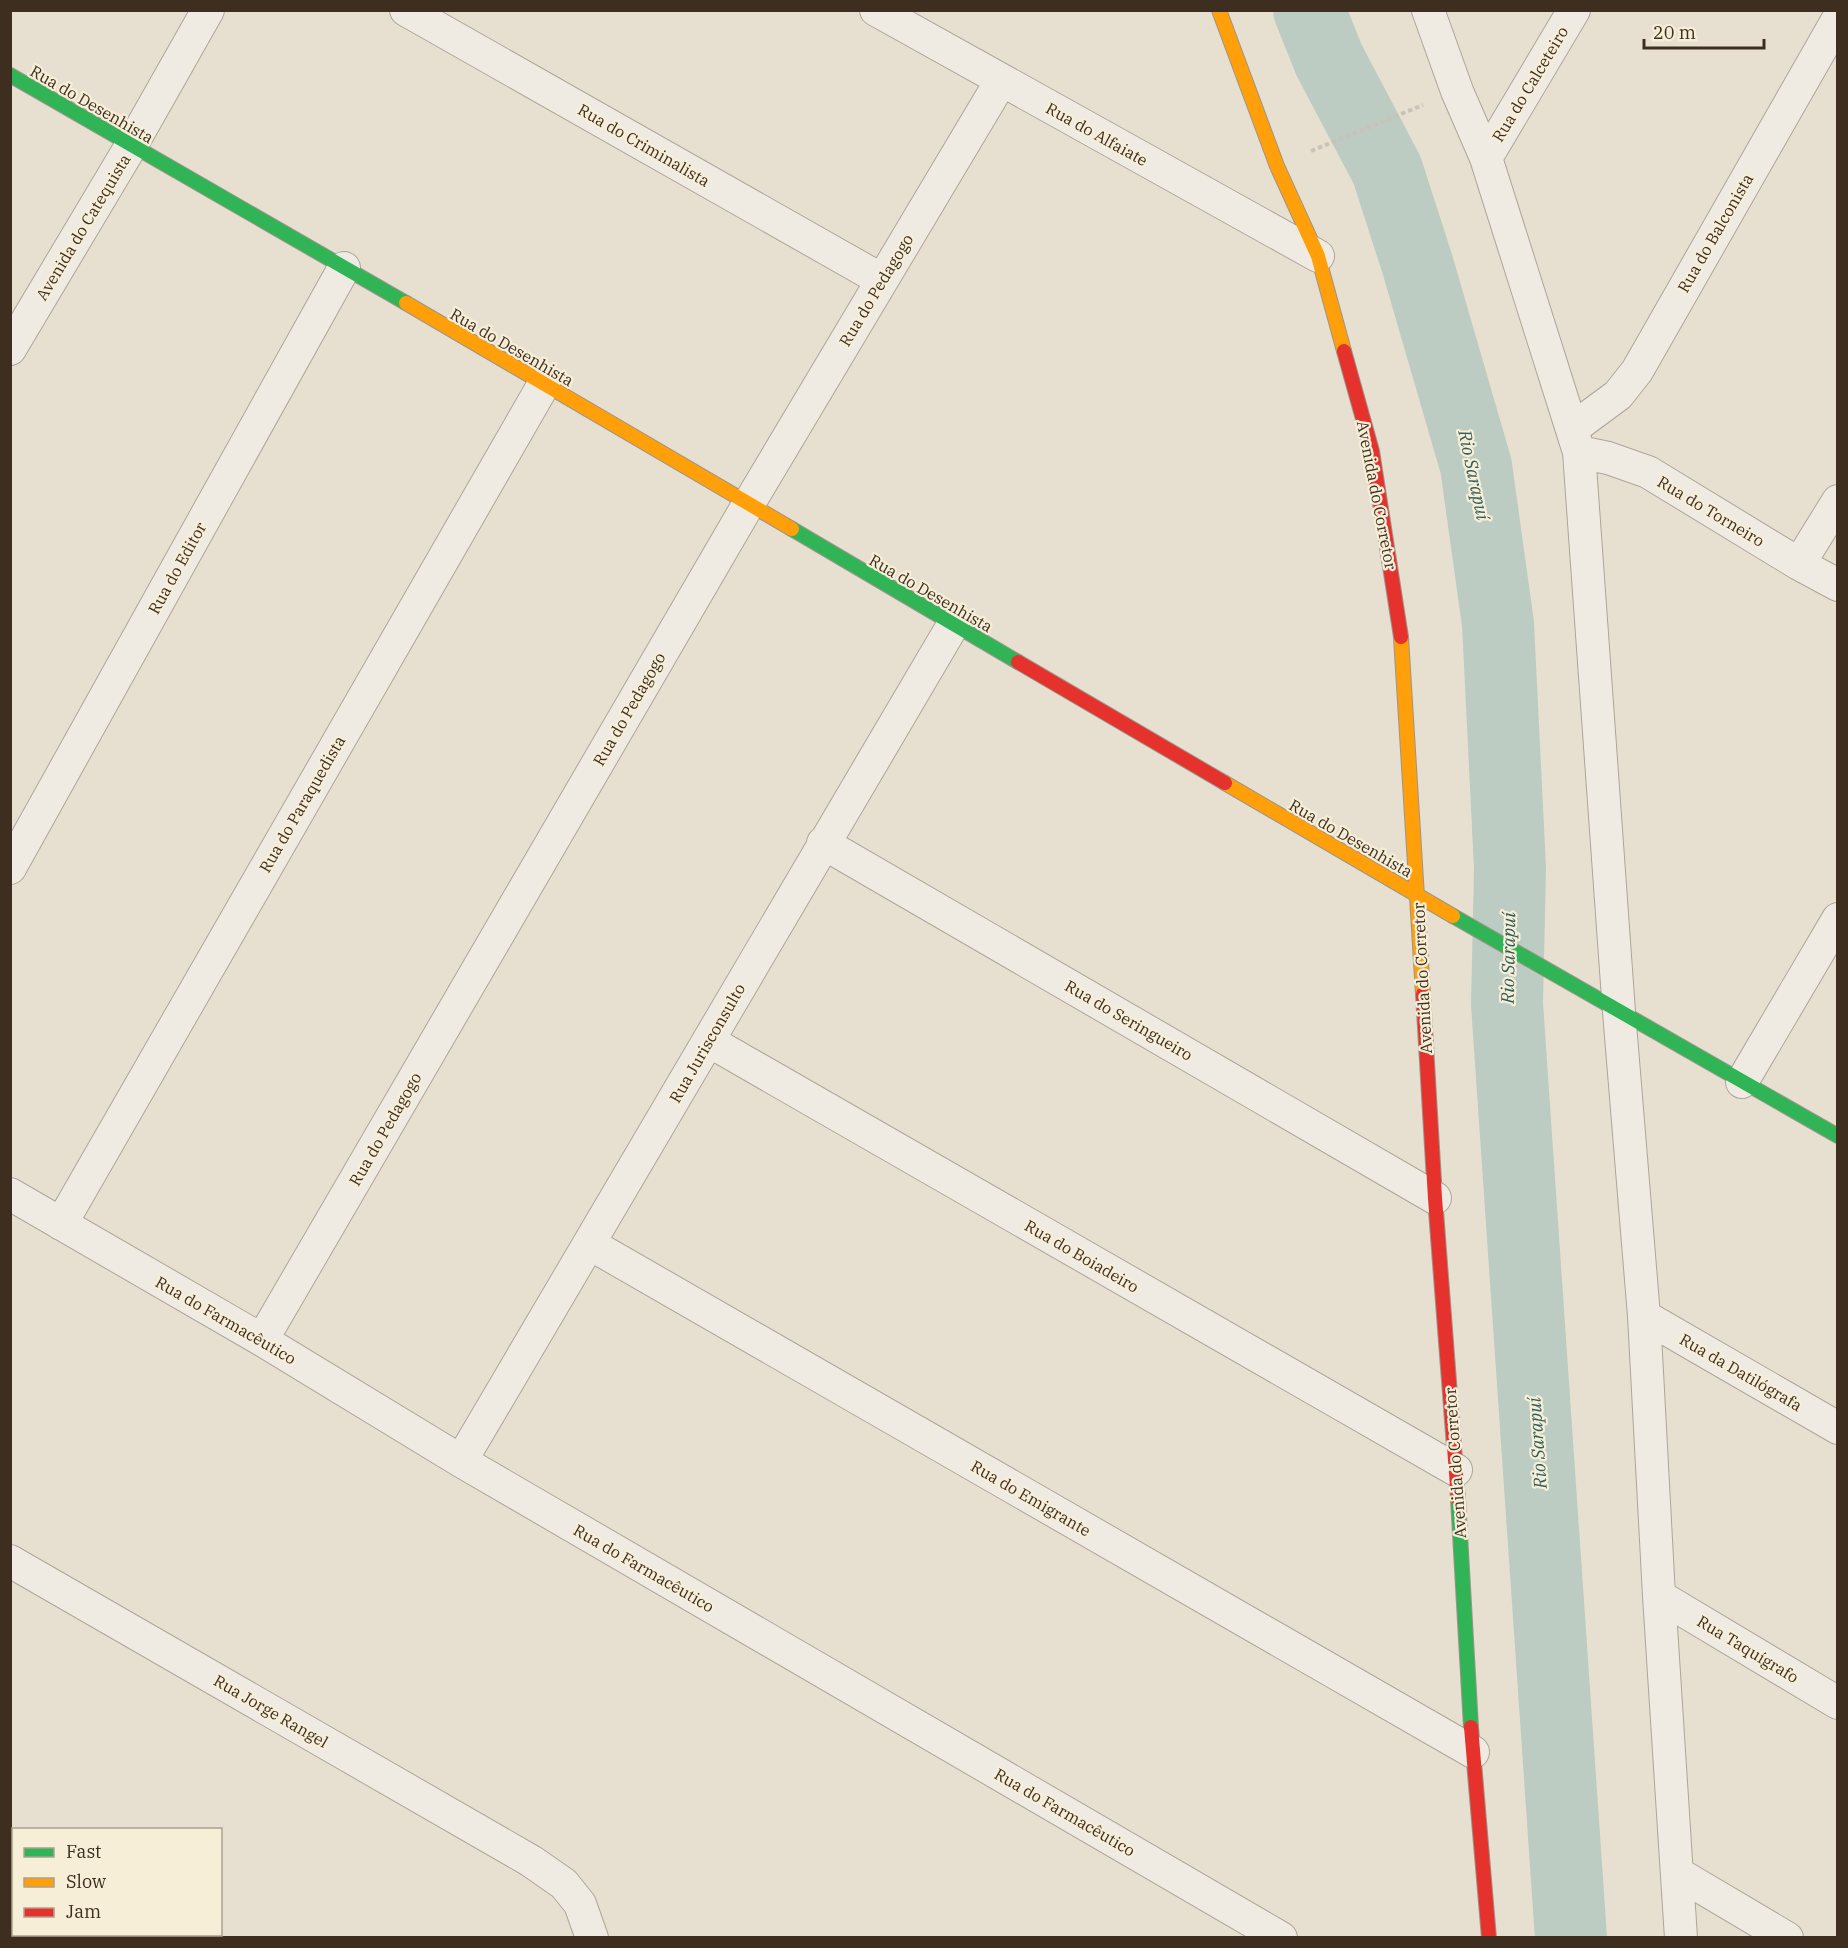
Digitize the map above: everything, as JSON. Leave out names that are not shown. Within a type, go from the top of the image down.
[{"type":"street","name":"Avenida do Catequista","points":[[10,349],[131,146],[208,10]]},
{"type":"street","name":"Rua do Criminalista","points":[[406,10],[882,280]]},
{"type":"street","name":"Rua do Alfaiate","points":[[876,10],[1318,256]]},
{"type":"street","name":"Avenida do Corretor","points":[[1220,10],[1277,166],[1318,256],[1372,451],[1401,635],[1435,1198],[1456,1470],[1473,1752],[1489,1938]]},
{"type":"street","points":[[1428,10],[1457,91],[1486,159],[1576,441],[1644,1316],[1659,1596],[1679,1874],[1681,1938]]},
{"type":"street","name":"Rua do Calceteiro","points":[[1486,159],[1574,10]]},
{"type":"street","name":"Rua do Balconista","points":[[1576,441],[1637,371],[1838,19]]},
{"type":"street","name":"Rua do Desenhista","points":[[10,75],[544,384],[1551,974],[1838,1136]]},
{"type":"street","name":"Rua do Pedagogo","points":[[262,1340],[748,505],[1000,81]]},
{"type":"street","name":"Rua do Editor","points":[[10,868],[344,268]]},
{"type":"street","name":"Rua do Paraquedista","points":[[61,1224],[544,384]]},
{"type":"street","name":"Rua do Torneiro","points":[[1576,441],[1608,458],[1648,472],[1799,564],[1838,585]]},
{"type":"street","points":[[1799,564],[1838,501]]},
{"type":"street","name":"Rua Jurisconsulto","points":[[461,1461],[953,625]]},
{"type":"street","name":"Rua do Seringueiro","points":[[823,843],[1435,1198]]},
{"type":"street","points":[[1742,1082],[1838,919]]},
{"type":"street","name":"Rua do Boiadeiro","points":[[709,1041],[1456,1470]]},
{"type":"street","name":"Rua do Farmacêutico","points":[[10,1194],[262,1340],[461,1461],[1281,1938]]},
{"type":"street","name":"Rua do Emigrante","points":[[590,1244],[1473,1752]]},
{"type":"street","name":"Rua da Datilógrafa","points":[[1644,1316],[1838,1428]]},
{"type":"street","name":"Rua Jorge Rangel","points":[[10,1562],[531,1861],[564,1884],[580,1905],[592,1938]]},
{"type":"street","name":"Rua Taquígrafo","points":[[1659,1596],[1838,1703]]},
{"type":"street","points":[[1679,1874],[1787,1938]]},
{"type":"path","points":[[1343,138],[1398,114]]},
{"type":"waterway","name":"Rio Sarapuí","points":[[1309,10],[1329,60],[1387,170],[1417,263],[1476,466],[1498,624],[1510,868],[1507,1004],[1571,1938]]},
{"type":"traffic: fast","points":[[10,75],[406,303]]},
{"type":"traffic: fast","points":[[792,529],[1018,662]]},
{"type":"traffic: fast","points":[[1453,916],[1838,1136]]},
{"type":"traffic: fast","points":[[1458,1499],[1471,1727]]},
{"type":"traffic: slow","points":[[1219,10],[1277,166],[1318,256],[1344,351]]},
{"type":"traffic: slow","points":[[406,303],[792,529]]},
{"type":"traffic: slow","points":[[1401,637],[1423,994]]},
{"type":"traffic: slow","points":[[1225,783],[1453,916]]},
{"type":"traffic: jam","points":[[1344,351],[1372,451],[1401,637]]},
{"type":"traffic: jam","points":[[1018,662],[1225,783]]},
{"type":"traffic: jam","points":[[1423,994],[1435,1198],[1458,1499]]},
{"type":"traffic: jam","points":[[1471,1727],[1489,1938]]}]
